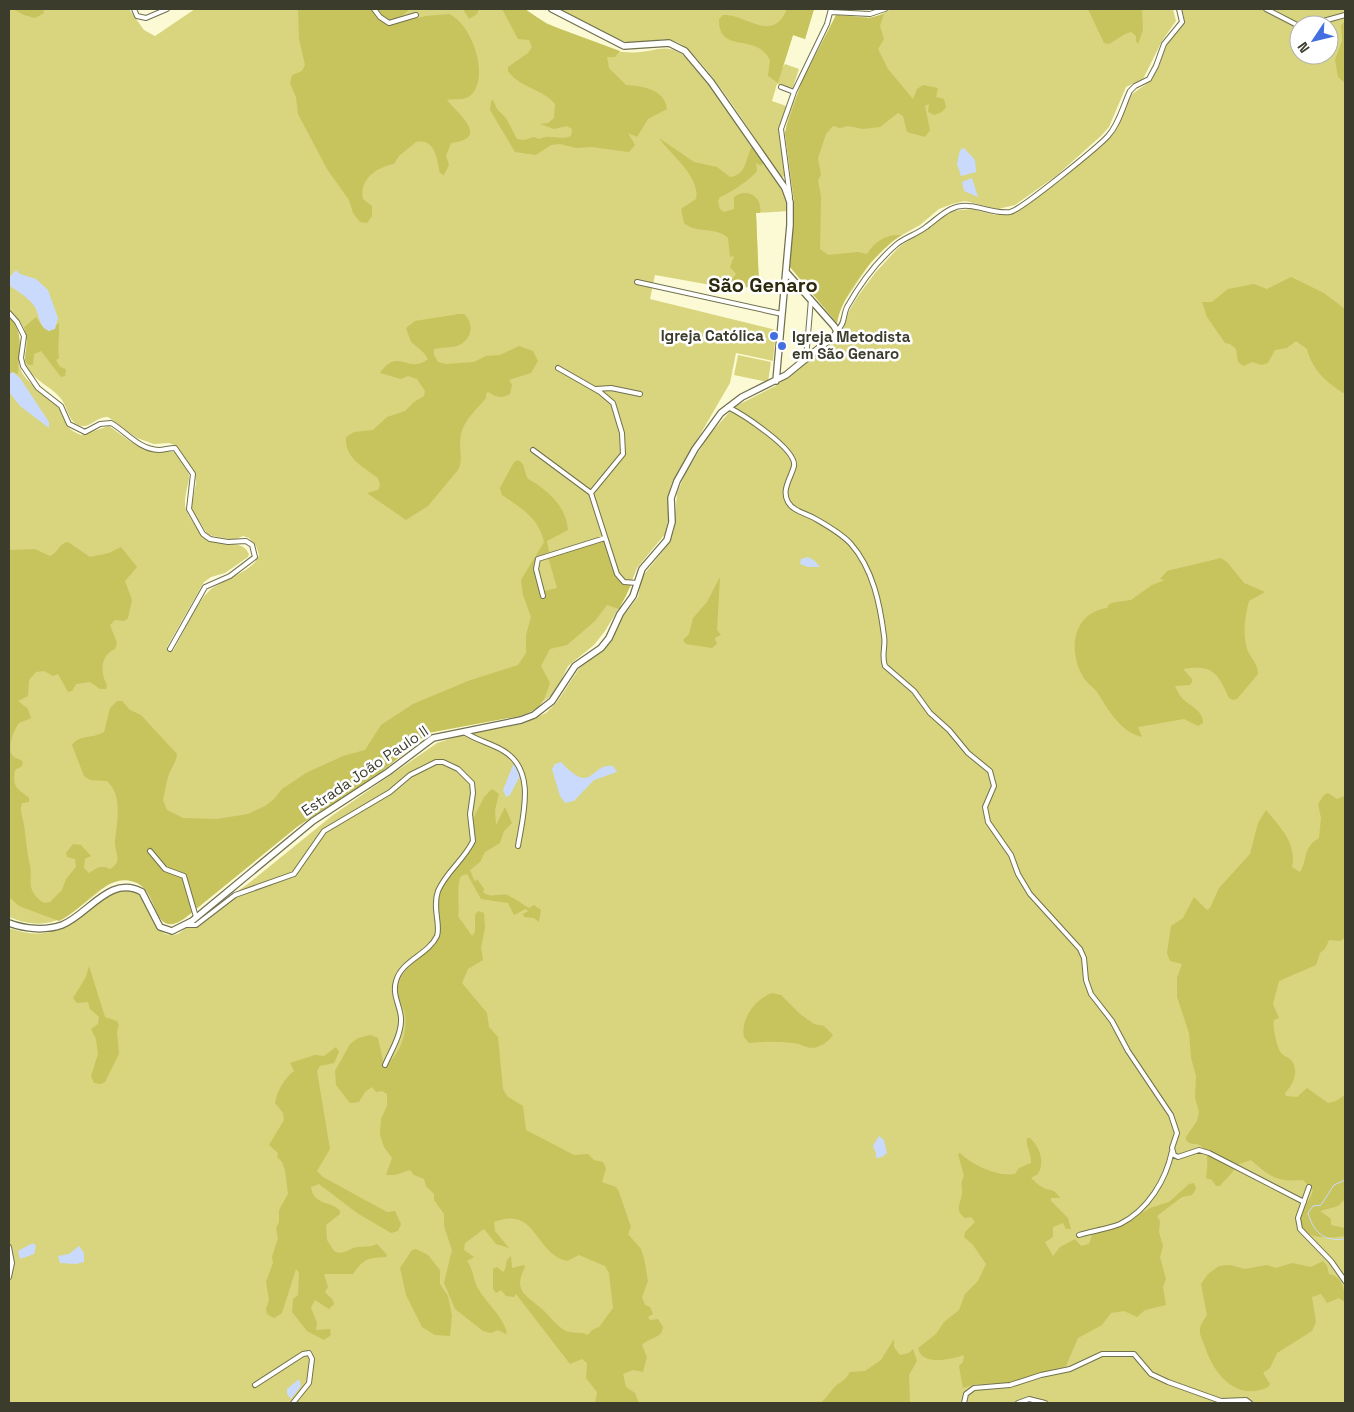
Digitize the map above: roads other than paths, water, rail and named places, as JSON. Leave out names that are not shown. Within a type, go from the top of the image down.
[{"type":"street","points":[[134,9],[137,16],[143,18],[167,9]]},
{"type":"street","points":[[374,9],[380,17],[389,23],[416,15]]},
{"type":"street","points":[[552,9],[624,46],[669,43],[686,51],[701,68],[785,188],[790,202]]},
{"type":"street","points":[[776,381],[787,274],[790,202],[781,129],[794,92],[828,24],[831,10],[870,14],[885,9]]},
{"type":"street","name":"Estrada João Paulo II","points":[[9,924],[29,928],[61,925],[73,919],[107,893],[126,887],[136,889],[146,896],[155,920],[164,930],[172,931],[186,925],[313,821],[388,772],[427,742],[444,734],[520,720],[534,715],[552,701],[576,666],[604,644],[620,614],[633,596],[642,569],[667,540],[672,522],[672,498],[677,481],[695,449],[728,407],[742,397],[776,381],[806,361],[832,339],[837,330],[842,326],[845,311],[858,291],[882,259],[897,244],[927,227],[944,212],[956,207],[967,206],[994,212],[1015,210],[1063,176],[1108,136],[1130,92],[1135,86],[1149,80],[1164,44],[1182,22],[1179,9]]},
{"type":"street","points":[[1266,9],[1289,21]]},
{"type":"street","points":[[781,87],[794,92]]},
{"type":"street","points":[[787,274],[837,330]]},
{"type":"street","points":[[637,282],[782,314]]},
{"type":"street","points":[[806,361],[811,299]]},
{"type":"street","points":[[9,313],[17,322],[24,336],[21,358],[23,366],[38,388],[61,406],[69,424],[85,432],[100,424],[111,423],[134,441],[150,448],[160,450],[175,448],[193,474],[189,509],[204,534],[210,539],[232,543],[246,541],[252,545],[256,556],[254,559],[230,576],[205,587],[170,649]]},
{"type":"street","points":[[558,368],[596,389],[608,397],[616,406],[625,448],[621,460],[591,494]]},
{"type":"street","points":[[596,389],[611,388],[640,394]]},
{"type":"street","points":[[728,407],[780,443],[792,457],[794,466],[786,491],[787,499],[792,507],[816,519],[842,536],[865,563],[873,581],[879,606],[884,637],[883,656],[885,666],[918,696],[930,713],[949,730],[968,753],[990,772],[994,786],[985,807],[988,822],[1011,855],[1018,874],[1030,894],[1080,949],[1086,980],[1091,994],[1112,1021],[1132,1056],[1171,1115],[1177,1133],[1169,1169],[1154,1194],[1140,1210],[1120,1224],[1079,1235]]},
{"type":"street","points":[[533,450],[591,494],[620,578],[624,582],[637,583]]},
{"type":"street","points":[[543,596],[536,569],[538,559],[605,538]]},
{"type":"street","points":[[462,731],[473,738],[504,751],[521,768],[524,798],[518,846]]},
{"type":"street","points":[[186,925],[196,925],[234,895],[294,874],[324,832],[390,792],[410,775],[428,765],[440,762],[458,769],[470,778],[473,788],[470,814],[473,841],[448,873],[438,892],[434,905],[438,929],[436,938],[403,968],[397,978],[394,991],[401,1024],[385,1065]]},
{"type":"street","points":[[150,851],[165,869],[184,876],[196,917]]},
{"type":"street","points":[[1172,1151],[1177,1157],[1199,1150],[1209,1152],[1304,1202]]},
{"type":"street","points":[[1309,1187],[1298,1218],[1300,1230],[1331,1261],[1345,1281]]},
{"type":"street","points":[[9,1247],[12,1263],[9,1277]]},
{"type":"street","points":[[964,1403],[966,1394],[974,1388],[1018,1383],[1041,1374],[1075,1367],[1102,1354],[1115,1352],[1134,1354],[1151,1374],[1191,1391],[1221,1401],[1246,1400],[1250,1403]]},
{"type":"street","points":[[255,1385],[303,1354],[309,1353],[312,1360],[309,1383],[293,1403]]},
{"type":"street","points":[[1018,1403],[1034,1399],[1045,1403]]},
{"type":"water","points":[[964,148],[975,160],[976,172],[961,176],[957,164],[960,150]]},
{"type":"water","points":[[972,178],[978,197],[964,191],[962,182]]},
{"type":"water","points":[[16,270],[20,274],[36,279],[48,290],[58,318],[55,329],[49,331],[45,329],[33,304],[24,295],[10,286],[9,278]]},
{"type":"water","points":[[13,372],[20,378],[49,422],[49,428],[20,406],[9,392],[9,374]]},
{"type":"water","points":[[808,557],[820,567],[808,567],[800,564],[801,559]]},
{"type":"water","points":[[561,762],[579,777],[585,778],[590,776],[605,766],[613,766],[617,772],[594,780],[574,801],[565,803],[560,796],[552,769],[555,764]]},
{"type":"water","points":[[513,765],[518,767],[521,774],[510,795],[506,797],[503,790]]},
{"type":"water","points":[[879,1136],[884,1140],[887,1153],[882,1157],[876,1158],[873,1146]]},
{"type":"water","points":[[33,1243],[36,1246],[34,1254],[20,1259],[18,1251]]},
{"type":"water","points":[[79,1246],[84,1253],[84,1262],[76,1264],[60,1263],[58,1256],[69,1254]]},
{"type":"water","points":[[299,1379],[301,1386],[291,1399],[287,1394],[287,1389]]},
{"type":"waterway","points":[[1345,1180],[1334,1185],[1321,1205],[1313,1206],[1308,1213],[1313,1226],[1321,1235],[1331,1239],[1345,1239]]},
{"type":"place","name":"Igreja Católica","points":[[774,336]]},
{"type":"place","name":"Igreja Metodista em São Genaro","points":[[782,346]]},
{"type":"district","name":"São Genaro","points":[[763,285]]}]
